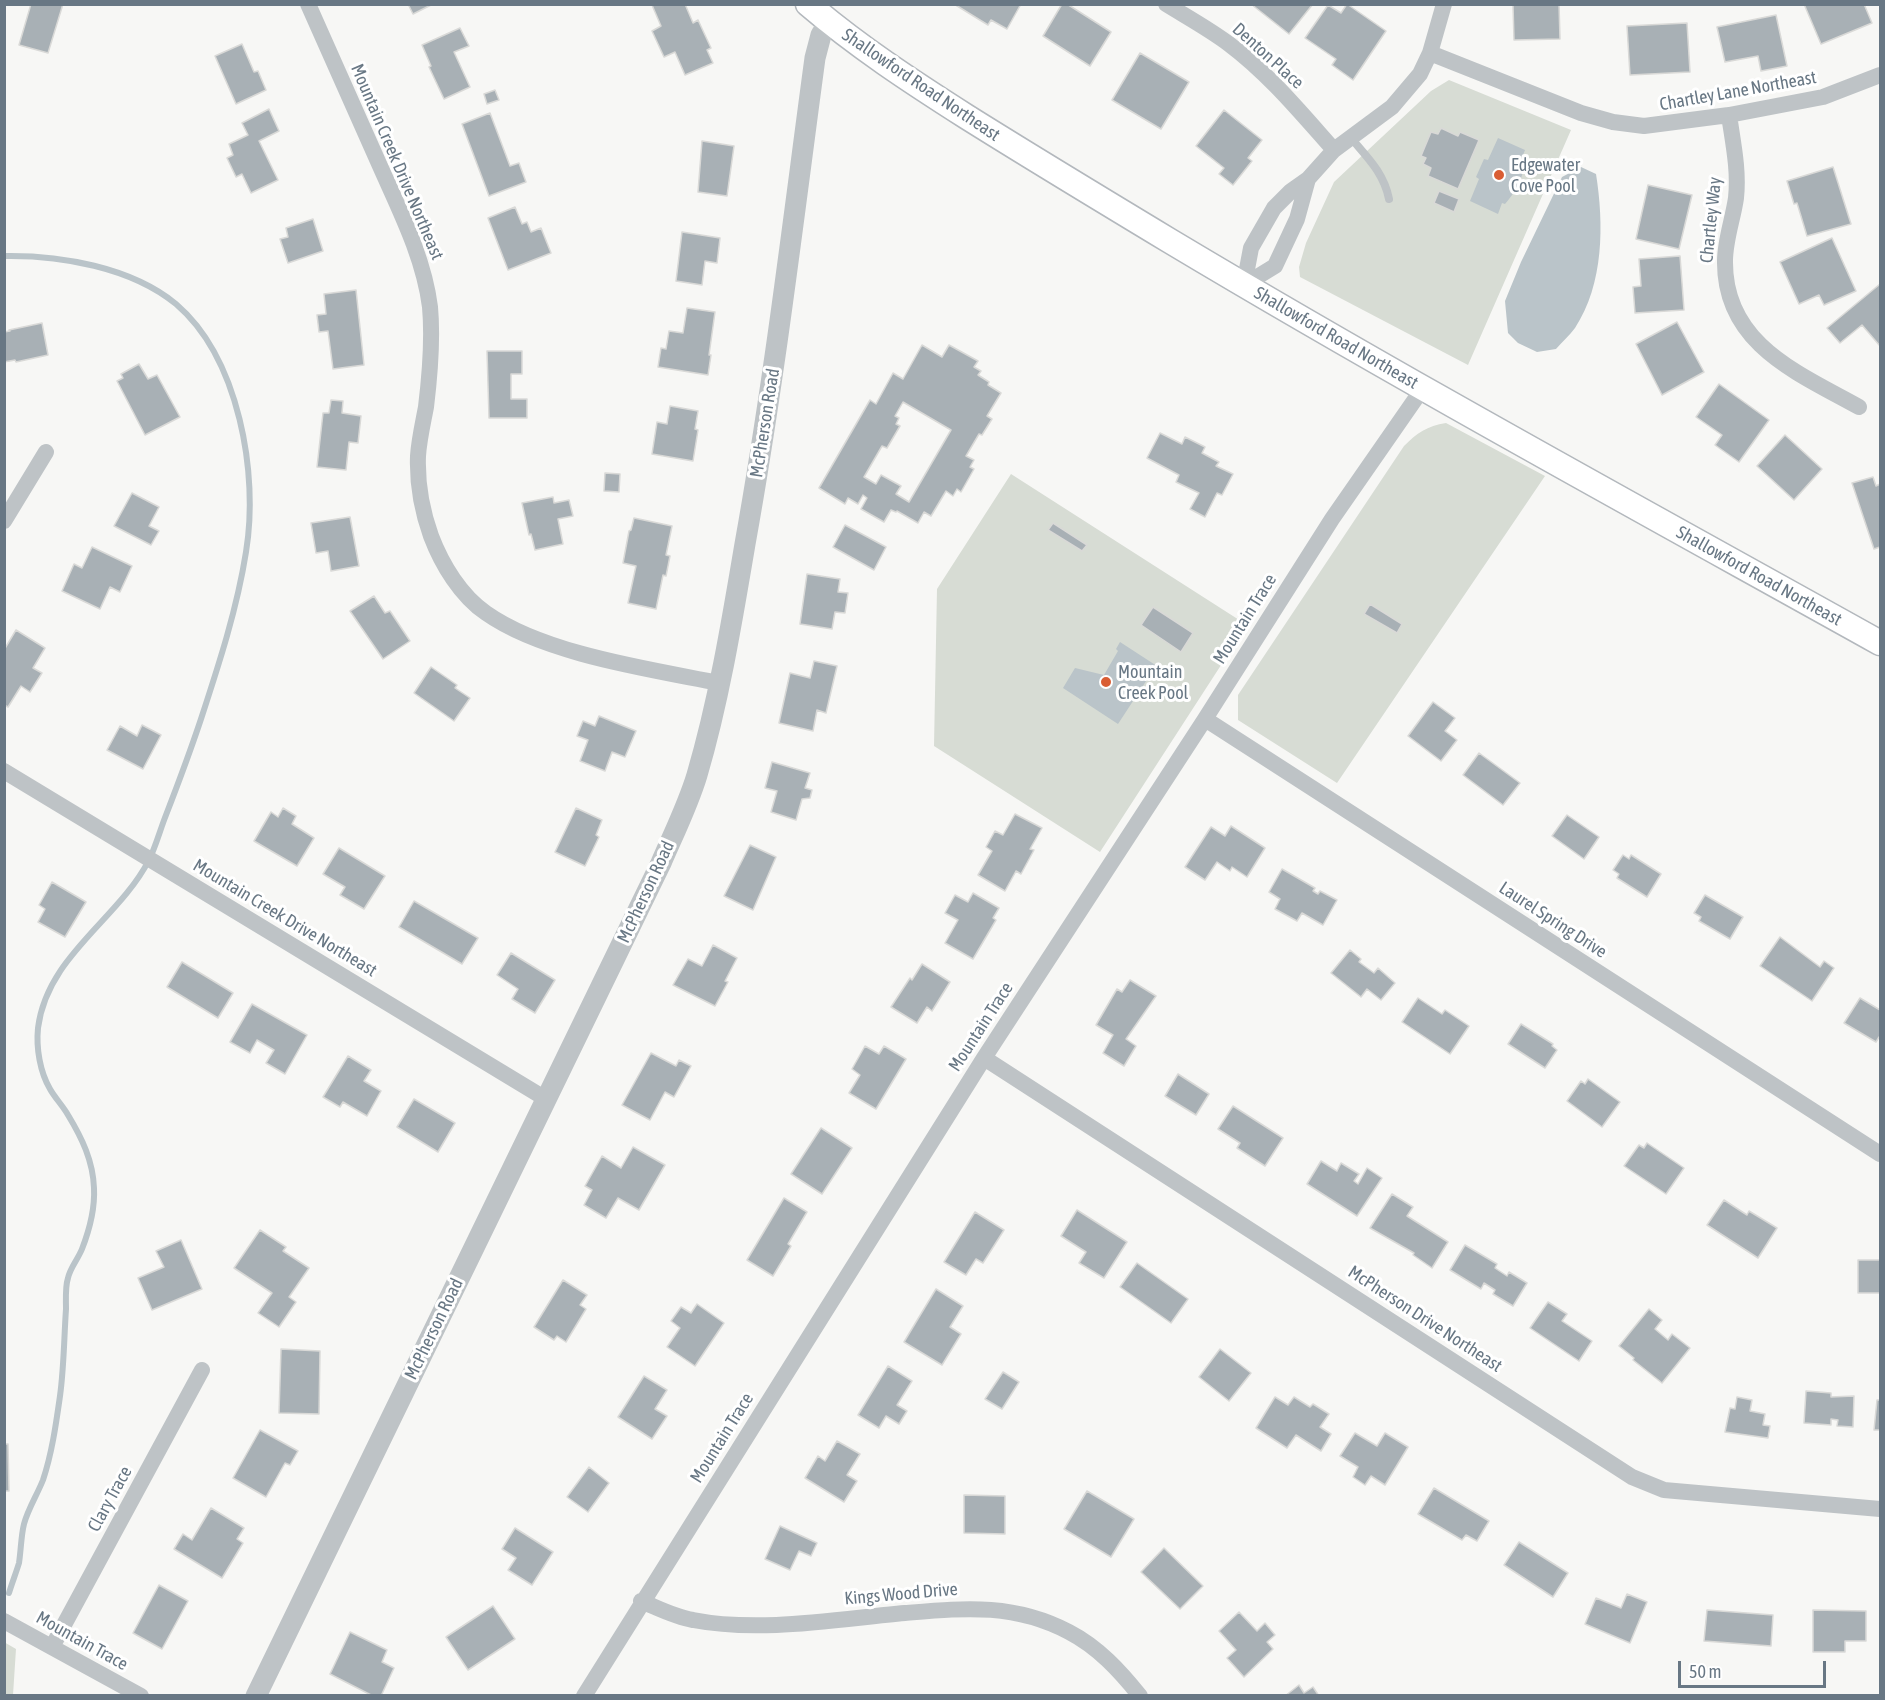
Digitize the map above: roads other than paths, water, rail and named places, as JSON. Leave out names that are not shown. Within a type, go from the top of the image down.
[{"type":"main road","name":"Shallowford Road Northeast","points":[[808,4],[829,22],[933,95],[1032,158],[1244,285],[1881,644]]},
{"type":"street","name":"Mountain Creek Drive Northeast","points":[[308,4],[408,229],[423,276],[430,306],[431,344],[428,390],[418,456],[419,483],[428,527],[436,549],[448,571],[466,596],[484,612],[505,626],[536,639],[588,655],[719,683]]},
{"type":"street","name":"Denton Place","points":[[1166,4],[1219,37],[1250,60],[1273,82],[1334,150]]},
{"type":"street","points":[[1244,285],[1251,248],[1274,208],[1291,191],[1308,179],[1334,150],[1392,107],[1420,74],[1430,53],[1444,4]]},
{"type":"street","name":"McPherson Road","points":[[256,1695],[546,1099],[680,819],[696,777],[719,683],[738,590],[784,300],[815,58],[821,35],[829,22]]},
{"type":"street","name":"Chartley Lane Northeast","points":[[1430,53],[1581,114],[1644,126],[1729,116],[1823,97],[1881,75]]},
{"type":"street","name":"Chartley Way","points":[[1729,116],[1736,161],[1736,198],[1725,260],[1726,285],[1735,309],[1750,336],[1770,355],[1783,365],[1859,407]]},
{"type":"street","points":[[1244,285],[1275,266],[1297,219],[1308,179]]},
{"type":"street","name":"Mountain Trace","points":[[584,1695],[984,1058],[1332,519],[1423,387]]},
{"type":"street","points":[[4,521],[46,452]]},
{"type":"street","name":"Laurel Spring Drive","points":[[1205,719],[1881,1154]]},
{"type":"street","name":"Mountain Creek Drive Northeast","points":[[4,771],[546,1099]]},
{"type":"street","name":"McPherson Drive Northeast","points":[[984,1058],[1632,1477],[1664,1490],[1881,1509]]},
{"type":"street","name":"Clary Trace","points":[[52,1647],[202,1370]]},
{"type":"street","name":"Kings Wood Drive","points":[[641,1601],[692,1620],[767,1626],[966,1608],[1005,1610],[1038,1619],[1070,1632],[1099,1652],[1140,1695]]},
{"type":"street","name":"Mountain Trace","points":[[4,1621],[141,1695]]},
{"type":"lane","points":[[1351,138],[1378,170],[1386,184],[1389,199]]},
{"type":"waterway","points":[[4,256],[71,261],[117,272],[158,291],[176,304],[198,327],[215,355],[229,386],[240,419],[249,488],[246,552],[233,615],[201,719],[154,849],[136,881],[69,959],[55,980],[44,1003],[38,1028],[41,1068],[52,1092],[66,1112],[86,1150],[93,1178],[94,1196],[87,1235],[66,1285],[62,1374],[51,1449],[43,1480],[24,1524],[19,1563],[9,1593]]},
{"type":"place","name":"Edgewater Cove Pool","points":[[1499,175]]},
{"type":"place","name":"Mountain Creek Pool","points":[[1106,682]]}]
